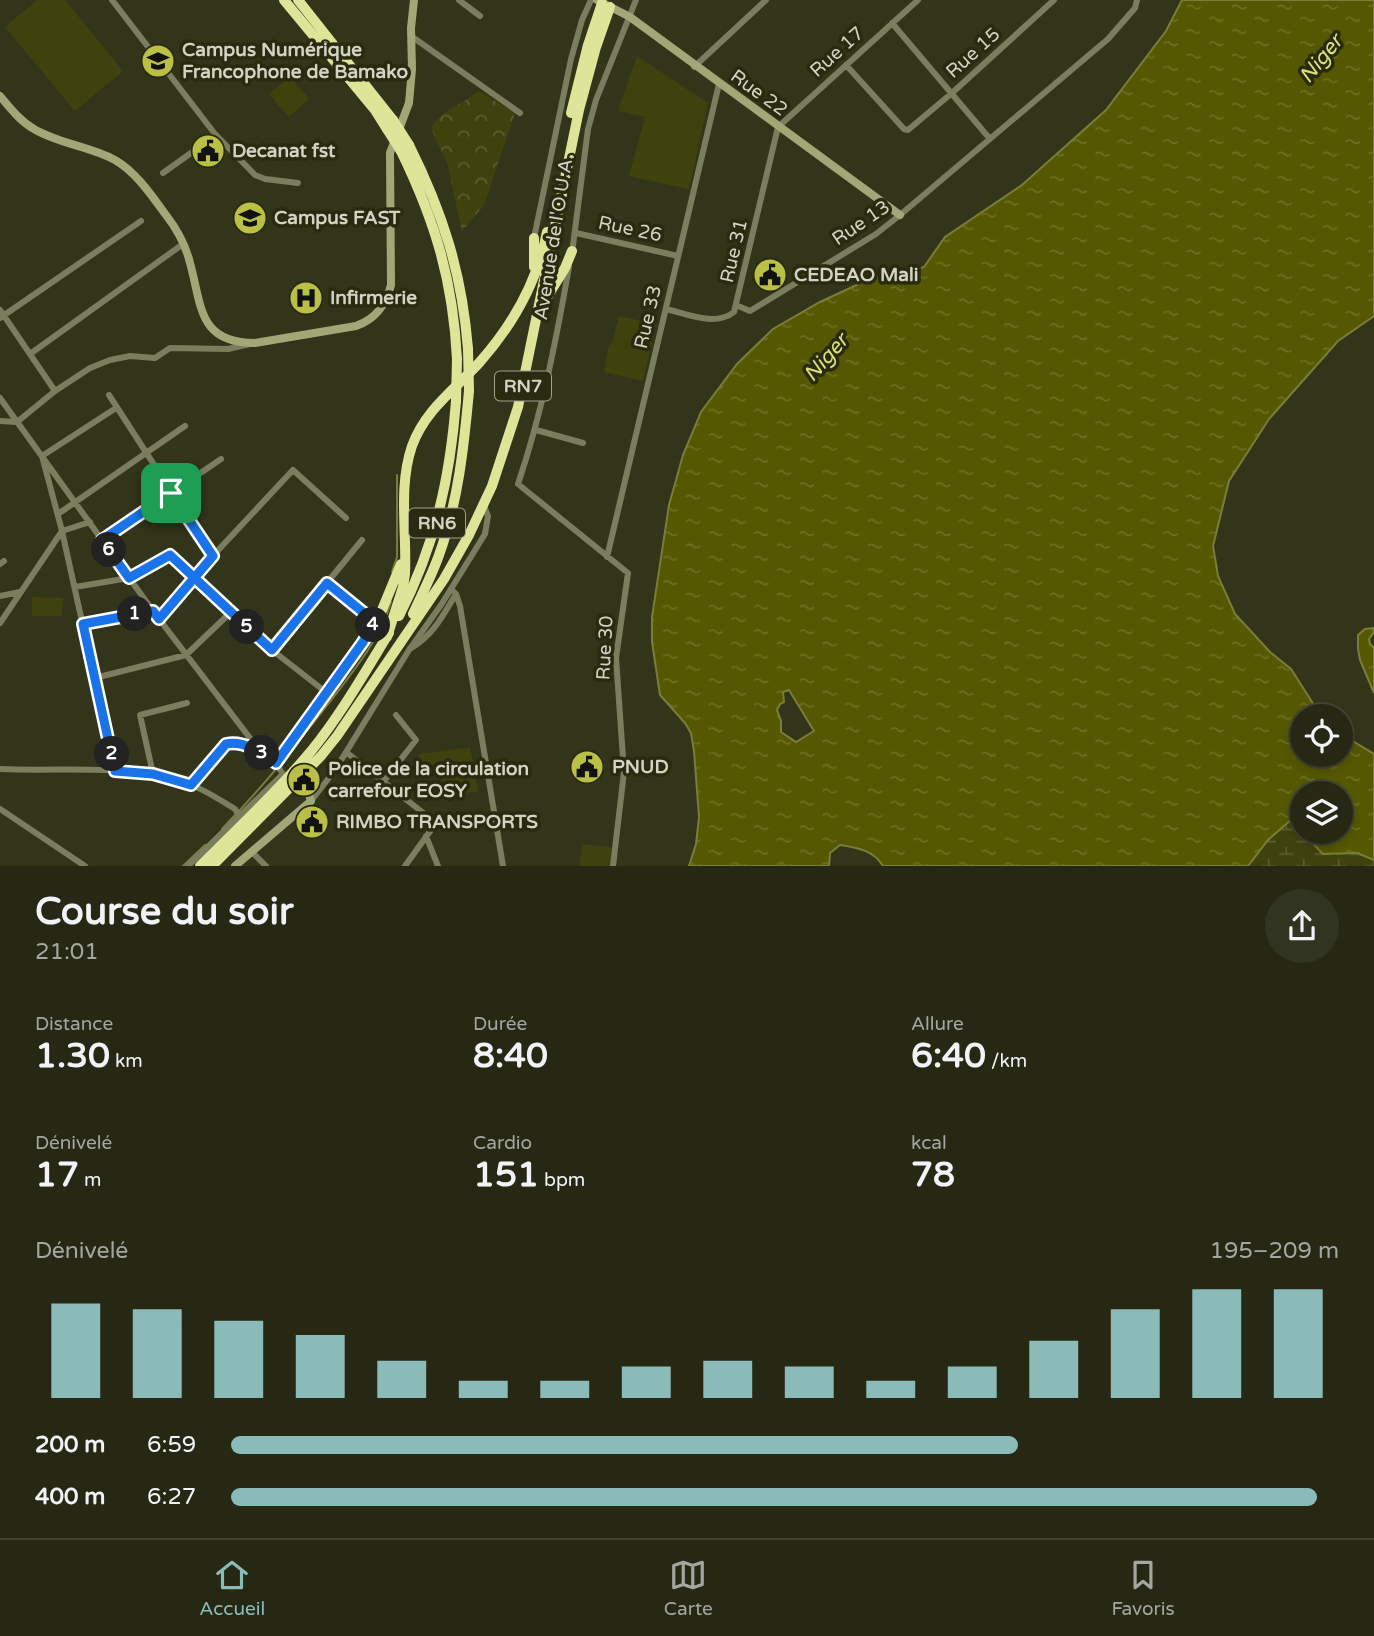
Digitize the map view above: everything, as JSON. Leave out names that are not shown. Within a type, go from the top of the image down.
[{"type":"highway","points":[[285,0],[374,110],[390,125]]},
{"type":"highway","points":[[298,0],[405,148]]},
{"type":"highway","name":"RN7","points":[[387,637],[403,587],[406,551],[404,480],[413,445],[434,407],[478,364],[517,315],[534,279],[545,240],[577,83],[600,3]]},
{"type":"highway","name":"RN7","points":[[402,638],[444,579],[484,506],[507,446],[539,310],[579,110],[596,47],[600,3]]},
{"type":"highway","name":"RN6","points":[[200,866],[291,776],[337,736],[402,638],[439,555],[464,446],[469,391],[468,349],[458,274],[445,229],[433,192],[405,148]]},
{"type":"highway","name":"RN6","points":[[212,866],[291,776],[358,684],[387,637],[424,566],[435,528],[451,461],[456,401],[456,328],[448,277],[437,233],[405,148]]},
{"type":"highway","points":[[534,238],[534,279]]},
{"type":"highway","points":[[539,310],[565,268],[572,251]]},
{"type":"highway","points":[[382,610],[406,551]]},
{"type":"street","points":[[112,0],[216,135],[255,175],[265,179],[298,183]]},
{"type":"street","points":[[0,421],[17,422],[55,391],[90,368],[110,360],[130,356],[155,358],[170,348],[228,349],[356,326],[374,317],[388,298],[391,264],[390,153],[409,103],[414,0]]},
{"type":"street","points":[[459,0],[480,16]]},
{"type":"street","name":"Avenue de l'O.U.A.","points":[[518,484],[536,430],[551,369],[576,233],[588,129],[614,51],[636,0]]},
{"type":"street","points":[[694,67],[766,0]]},
{"type":"street","name":"Rue 17","points":[[778,127],[918,0]]},
{"type":"street","name":"Rue 15","points":[[846,65],[904,129],[913,128],[1054,0]]},
{"type":"street","name":"Rue 13","points":[[738,306],[750,311],[901,215],[1108,39],[1135,8],[1137,0]]},
{"type":"street","name":"Avenue de l'O.U.A.","points":[[534,238],[571,59],[582,20],[600,3]]},
{"type":"street","name":"Rue 22","points":[[600,3],[630,18],[901,215]]},
{"type":"street","points":[[892,23],[990,139]]},
{"type":"street","points":[[411,36],[520,113]]},
{"type":"street","name":"Rue 33","points":[[607,557],[719,84]]},
{"type":"street","points":[[0,96],[17,116],[33,128],[116,161],[135,176],[168,217],[183,244],[206,323],[213,331],[230,341],[255,343]]},
{"type":"street","name":"Rue 31","points":[[666,309],[712,320],[729,317],[738,306],[778,127]]},
{"type":"street","points":[[163,173],[216,135]]},
{"type":"street","points":[[55,391],[1,315],[141,221]]},
{"type":"street","name":"Rue 26","points":[[576,233],[678,256]]},
{"type":"street","points":[[30,354],[183,244]]},
{"type":"street","points":[[109,395],[213,556]]},
{"type":"street","points":[[0,398],[153,611],[259,750],[307,788],[311,802]]},
{"type":"street","points":[[42,456],[116,408]]},
{"type":"street","points":[[58,514],[185,426]]},
{"type":"street","points":[[536,430],[583,443]]},
{"type":"street","points":[[42,456],[75,587],[115,771]]},
{"type":"street","points":[[102,540],[221,459]]},
{"type":"street","points":[[159,619],[194,576],[293,470],[346,518]]},
{"type":"street","name":"Rue 30","points":[[518,484],[628,573],[617,658],[624,772],[613,866]]},
{"type":"street","points":[[235,866],[311,802],[346,752],[409,650],[453,592],[485,534],[488,516],[484,506]]},
{"type":"street","points":[[0,623],[4,612],[62,531],[90,522]]},
{"type":"street","points":[[272,650],[362,541]]},
{"type":"street","points":[[75,587],[129,578],[170,555],[272,650],[327,692]]},
{"type":"street","points":[[327,583],[375,622]]},
{"type":"street","points":[[0,596],[20,592]]},
{"type":"street","points":[[453,592],[460,606],[503,866]]},
{"type":"street","points":[[276,763],[382,610]]},
{"type":"street","points":[[83,624],[153,611]]},
{"type":"street","points":[[95,678],[186,655],[231,612]]},
{"type":"street","points":[[153,774],[140,715],[187,703]]},
{"type":"street","points":[[384,781],[416,740],[396,715]]},
{"type":"street","points":[[191,785],[226,744],[233,743],[259,750]]},
{"type":"street","points":[[346,752],[436,823],[405,866]]},
{"type":"street","points":[[0,769],[153,774],[191,785],[236,809],[239,816]]},
{"type":"street","points":[[188,866],[239,816],[291,776]]},
{"type":"street","points":[[0,809],[74,864],[85,866]]},
{"type":"street","points":[[426,836],[438,866]]},
{"type":"street","points":[[252,852],[265,866]]},
{"type":"green space","points":[[37,0],[65,0],[123,71],[75,111],[5,27]]},
{"type":"green space","points":[[637,56],[708,103],[689,189],[629,176],[645,117],[618,111]]},
{"type":"green space","points":[[290,77],[309,99],[289,117],[269,94]]},
{"type":"green space","points":[[479,91],[515,113],[484,205],[462,231],[447,162],[431,129],[446,112]]},
{"type":"green space","points":[[619,316],[656,324],[643,381],[604,372],[609,345],[612,343]]},
{"type":"green space","points":[[32,597],[63,598],[62,616],[32,616]]},
{"type":"green space","points":[[470,747],[478,791],[443,797],[442,776],[430,765],[424,767],[419,774],[410,768],[420,754]]},
{"type":"green space","points":[[1290,820],[1290,844],[1314,844],[1323,854],[1357,853],[1374,860],[1374,866],[1248,866],[1268,840]]},
{"type":"green space","points":[[582,844],[617,848],[615,866],[579,866]]},
{"type":"water","name":"Niger","points":[[1182,0],[1374,0],[1374,316],[1338,341],[1269,419],[1229,481],[1213,546],[1218,576],[1235,614],[1270,652],[1291,669],[1313,704],[1290,704],[1290,767],[1353,767],[1353,741],[1374,754],[1374,860],[1357,853],[1323,854],[1314,844],[1353,844],[1353,781],[1290,781],[1290,821],[1268,840],[1248,866],[883,866],[870,853],[840,845],[830,853],[829,866],[689,866],[696,844],[699,817],[694,751],[691,733],[685,723],[660,695],[652,642],[652,617],[669,505],[683,455],[701,412],[737,364],[773,329],[820,302],[876,276],[892,272],[910,272],[924,267],[945,237],[1022,185],[1106,110],[1166,31]],"holes":[[[789,690],[814,731],[796,742],[781,732],[777,710],[784,702],[783,692]]]},
{"type":"water","points":[[1373,628],[1374,632],[1369,639],[1374,648],[1374,693],[1358,649],[1358,635],[1365,629]]},
{"type":"waterway","points":[[392,572],[397,557],[397,475]]},
{"type":"waterway","points":[[239,811],[285,758],[356,667],[373,642],[391,602]]},
{"type":"waterway","points":[[222,829],[235,815]]},
{"type":"waterway","points":[[183,866],[205,845]]},
{"type":"place","name":"Campus Numérique Francophone de Bamako","points":[[158,61]]},
{"type":"place","name":"Decanat fst","points":[[208,151]]},
{"type":"place","name":"Campus FAST","points":[[250,218]]},
{"type":"place","name":"CEDEAO Mali","points":[[770,275]]},
{"type":"place","name":"Infirmerie","points":[[306,298]]},
{"type":"place","name":"PNUD","points":[[587,767]]},
{"type":"place","name":"Police de la circulation carrefour EOSY","points":[[304,780]]},
{"type":"place","name":"RIMBO TRANSPORTS","points":[[312,822]]},
{"type":"route","points":[[171,493],[102,540],[129,578],[170,555],[194,576],[272,650],[327,583],[375,622],[276,763],[259,750],[233,743],[226,744],[191,785],[153,774],[115,771],[83,624],[153,611],[159,619],[194,576],[213,556],[171,493]]}]
